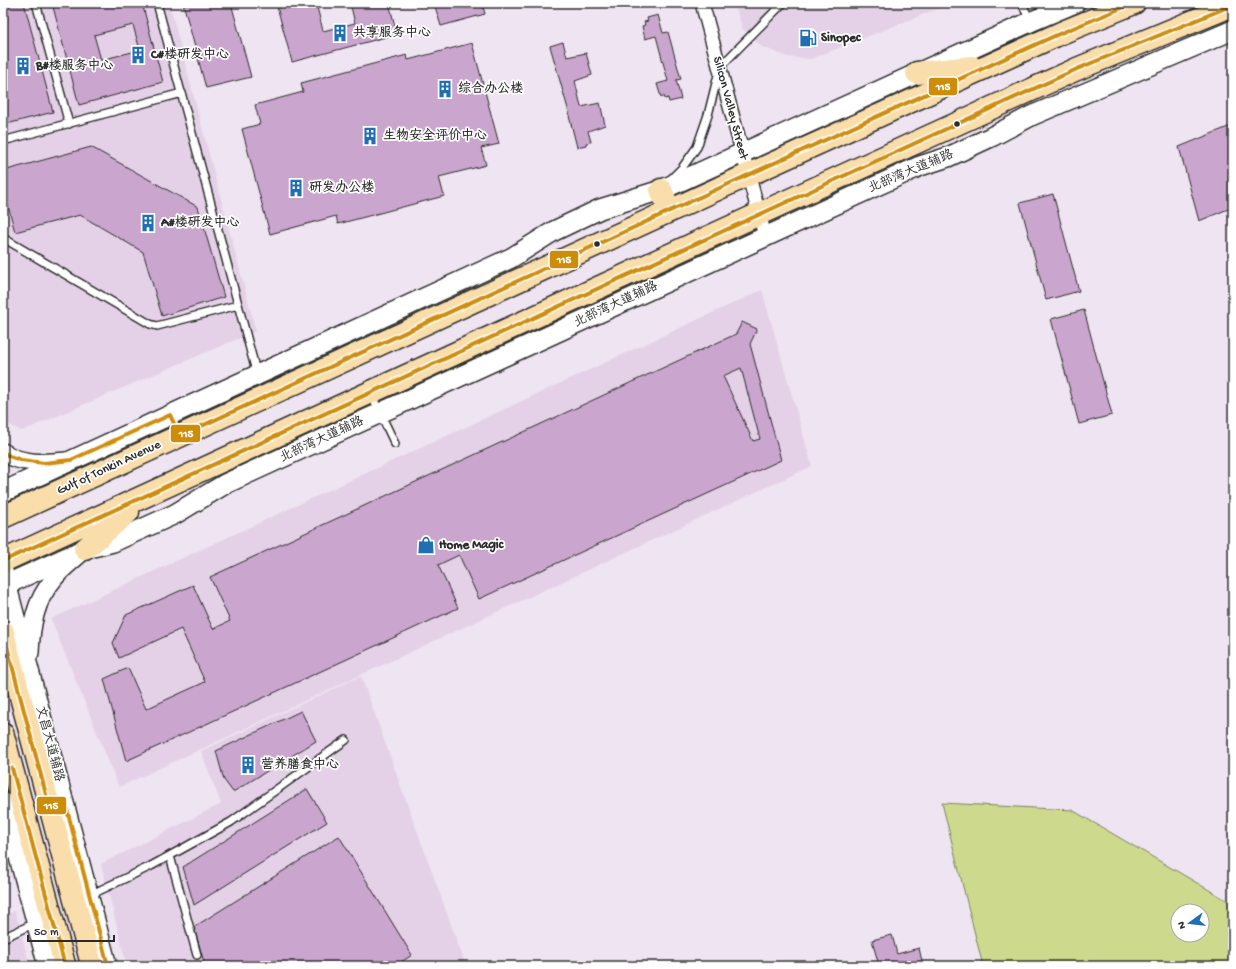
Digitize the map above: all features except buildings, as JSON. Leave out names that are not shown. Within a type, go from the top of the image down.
[{"type":"highway","name":"Gulf of Tonkin Avenue","points":[[3,517],[748,175],[1061,33],[1134,3]]},
{"type":"highway","points":[[3,561],[1077,69],[1233,6]]},
{"type":"highway","points":[[917,73],[991,65]]},
{"type":"highway","points":[[660,190],[670,211]]},
{"type":"highway","points":[[85,549],[148,494]]},
{"type":"main road","points":[[3,492],[511,258],[554,230],[600,209],[660,190],[1075,3]]},
{"type":"main road","name":"北部湾大道辅路","points":[[4,580],[85,549],[113,542],[141,530],[175,514],[225,484],[765,236],[920,166],[948,157],[1031,116],[1233,30]]},
{"type":"main road","points":[[3,631],[57,804],[92,966]]},
{"type":"main road","points":[[3,734],[25,852],[65,966]]},
{"type":"street","name":"Silicon Valley Street","points":[[702,3],[765,236]]},
{"type":"street","points":[[3,452],[9,456],[21,460],[44,463],[71,460]]},
{"type":"street","points":[[29,667],[31,634],[34,616],[41,598],[53,579],[85,549]]},
{"type":"street","name":"文昌大道辅路","points":[[4,580],[29,667],[57,804],[90,895],[108,966]]},
{"type":"street","points":[[3,801],[25,852],[35,923],[47,966]]},
{"type":"lane","points":[[36,3],[69,124]]},
{"type":"lane","points":[[158,3],[257,375]]},
{"type":"lane","points":[[660,190],[682,168],[697,147],[708,116],[720,67],[783,3]]},
{"type":"lane","points":[[1022,3],[1030,22]]},
{"type":"lane","points":[[3,141],[182,93]]},
{"type":"lane","points":[[3,238],[150,324],[157,326],[238,305]]},
{"type":"lane","points":[[370,392],[394,444]]},
{"type":"lane","points":[[170,415],[180,436]]},
{"type":"lane","points":[[90,895],[151,866],[231,822],[346,740]]},
{"type":"lane","points":[[170,856],[197,955]]},
{"type":"lane","points":[[3,938],[35,923]]},
{"type":"shaded area","points":[[3,3],[169,3],[256,331],[22,431],[9,425],[3,416]]},
{"type":"shaded area","name":"Sinopec","points":[[734,3],[952,3],[811,59],[788,57],[762,47],[743,29]]},
{"type":"shaded area","name":"Home Magic","points":[[762,290],[812,466],[119,787],[51,619]]},
{"type":"shaded area","points":[[361,676],[466,966],[127,966],[101,864],[221,804],[201,751]]},
{"type":"shaded area","points":[[15,911],[30,966],[3,966],[3,916]]},
{"type":"green space","points":[[942,803],[1072,810],[1233,904],[1233,966],[983,966]]},
{"type":"transit line","name":"115","points":[[3,452],[9,456],[21,460],[44,463],[71,460],[170,415],[180,436],[748,175],[1061,33],[1134,3]]},
{"type":"transit line","name":"115","points":[[3,561],[1077,69],[1233,5]]},
{"type":"transit line","name":"115","points":[[3,631],[49,806],[65,802],[108,966]]},
{"type":"transit line","name":"115","points":[[12,768],[65,966]]},
{"type":"place","name":"共享服务中心","points":[[340,33]]},
{"type":"place","name":"Sinopec","points":[[808,38]]},
{"type":"place","name":"C#楼研发中心","points":[[138,55]]},
{"type":"place","name":"B#楼服务中心","points":[[23,66]]},
{"type":"place","name":"综合办公楼","points":[[445,89]]},
{"type":"place","name":"生物安全评价中心","points":[[370,136]]},
{"type":"place","name":"研发办公楼","points":[[296,188]]},
{"type":"place","name":"A#楼研发中心","points":[[148,223]]},
{"type":"place","name":"Home Magic","points":[[426,545]]},
{"type":"place","name":"营养膳食中心","points":[[248,765]]}]
